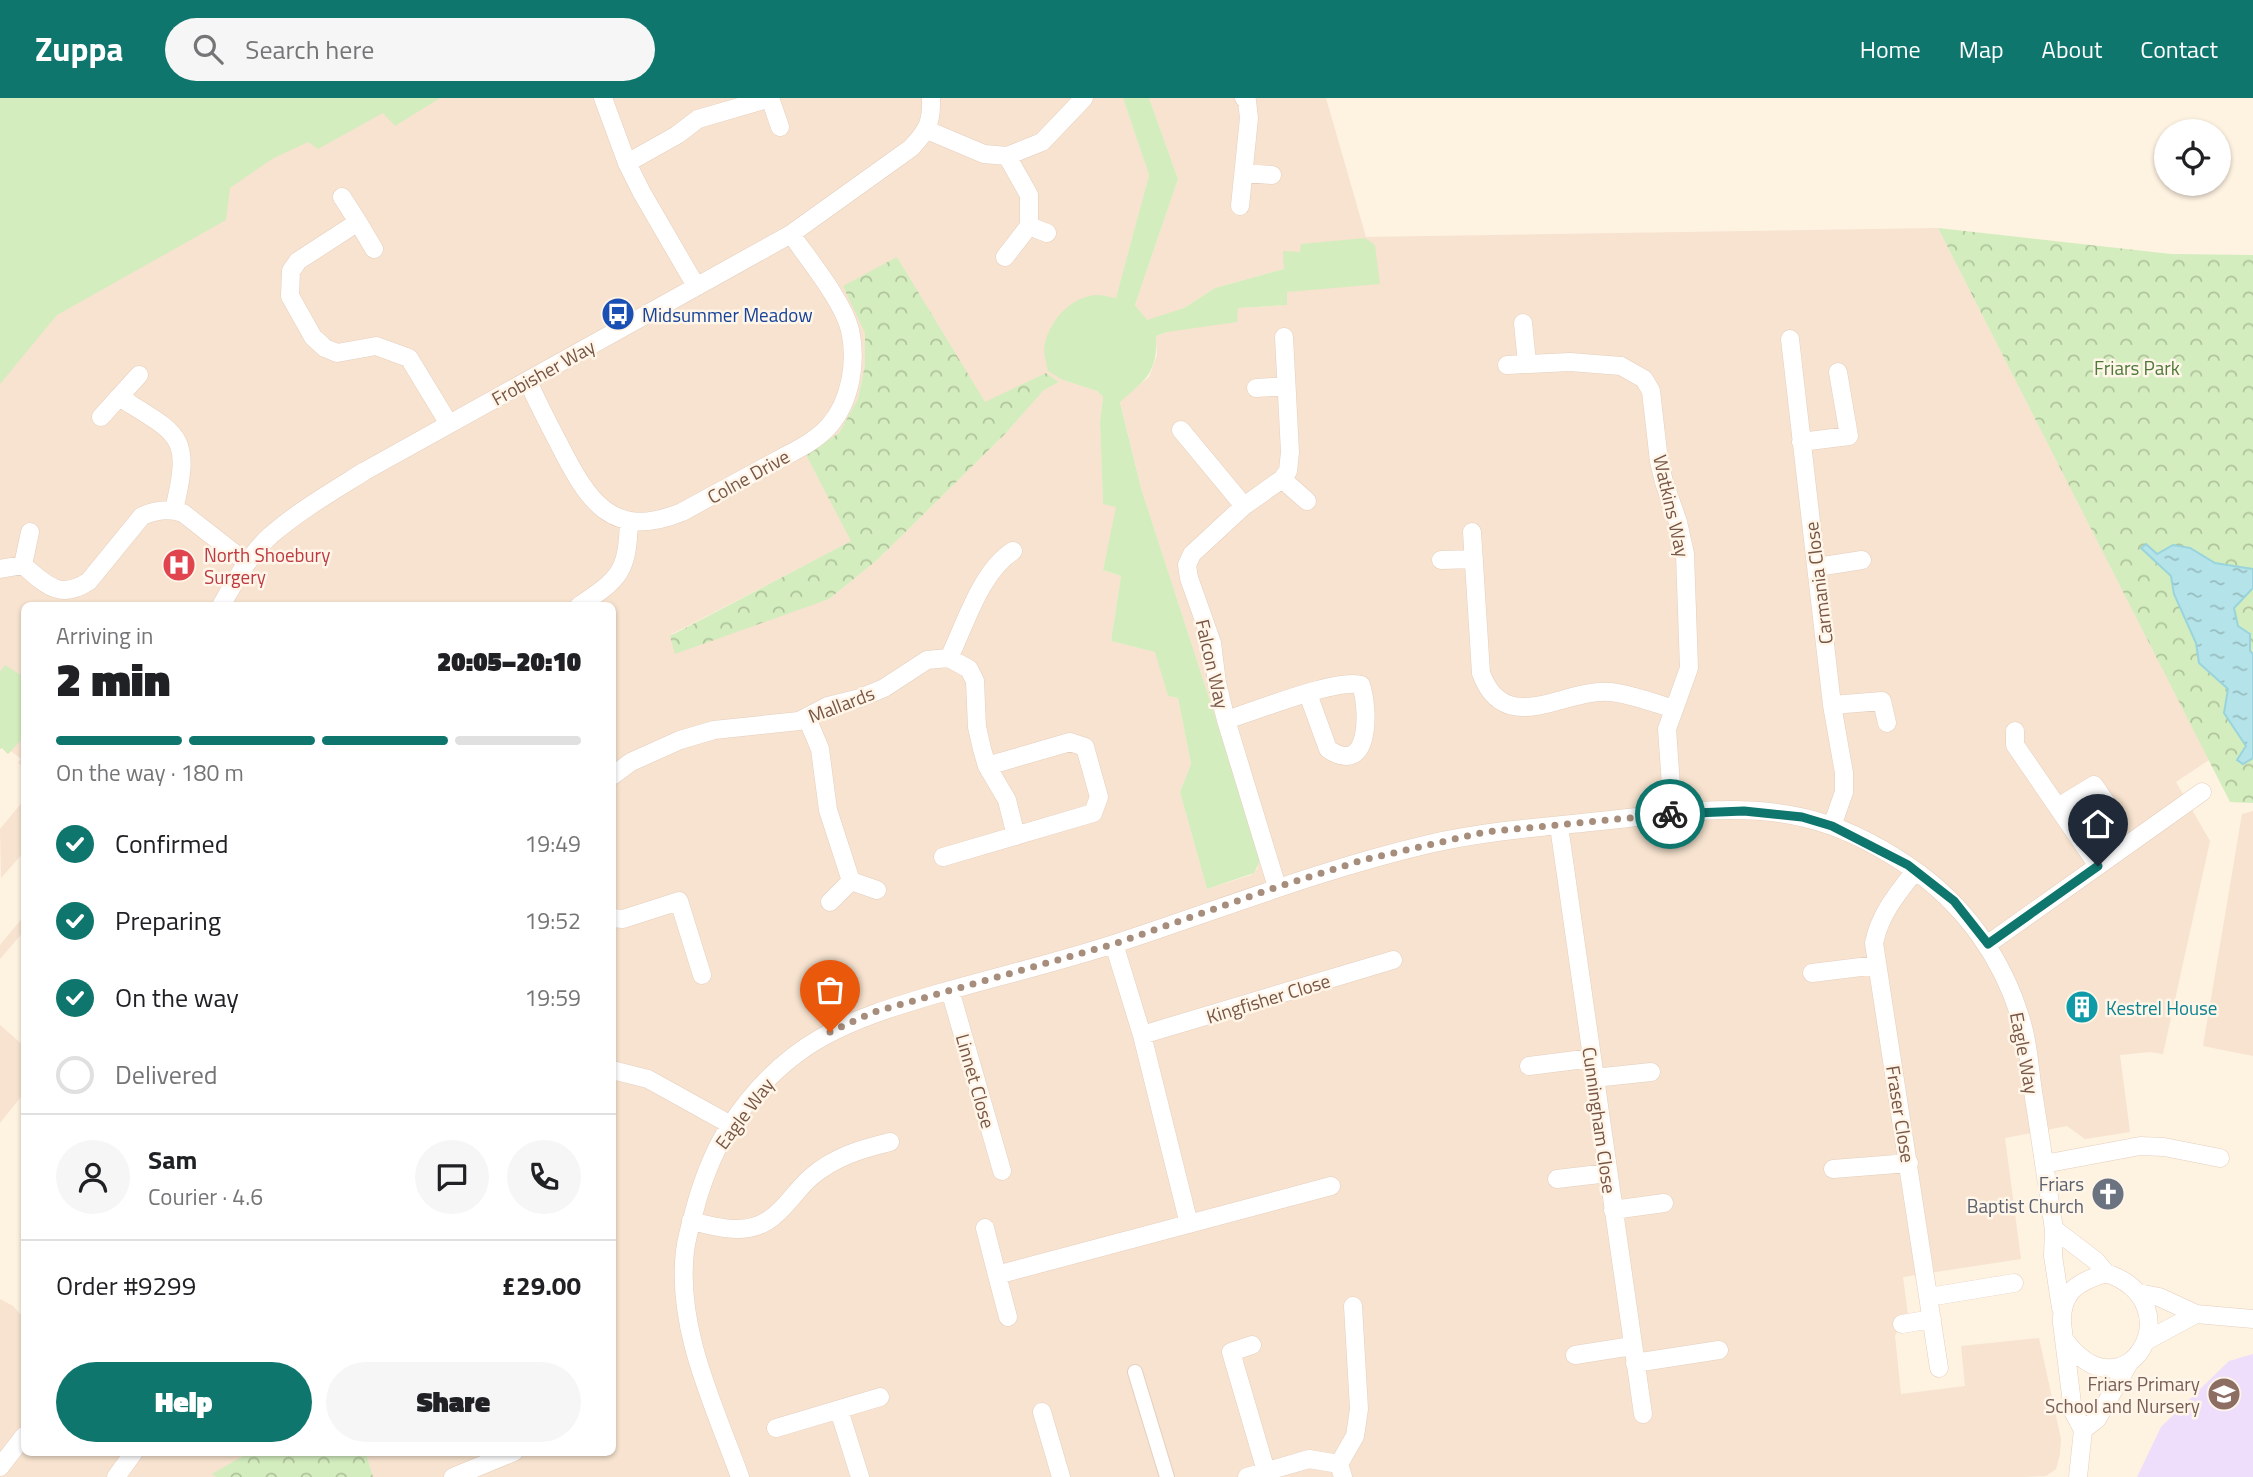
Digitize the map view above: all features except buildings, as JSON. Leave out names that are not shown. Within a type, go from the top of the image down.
[{"type":"street","points":[[603,98],[627,163],[696,286]]},
{"type":"street","points":[[627,163],[677,135],[698,119],[770,98],[780,127]]},
{"type":"street","points":[[931,98],[932,110],[927,130],[985,154],[1007,156],[1042,142],[1084,98]]},
{"type":"street","points":[[1240,206],[1249,118],[1247,101],[1244,98]]},
{"type":"street","name":"Frobisher Way","points":[[223,602],[247,563],[270,537],[303,511],[365,471],[791,234],[911,148],[927,130]]},
{"type":"street","points":[[1004,257],[1029,226],[1029,195],[1007,156]]},
{"type":"street","points":[[1244,173],[1272,175]]},
{"type":"street","points":[[342,197],[374,249]]},
{"type":"street","points":[[358,222],[298,261],[291,271],[290,296],[313,337],[324,348],[337,353],[376,346],[409,358],[449,424]]},
{"type":"street","points":[[1029,226],[1047,233]]},
{"type":"street","name":"Colne Drive","points":[[629,522],[660,521],[682,512],[805,445],[830,426],[848,393],[852,371],[849,329],[832,296],[791,234]]},
{"type":"street","points":[[1523,323],[1527,363]]},
{"type":"street","points":[[1284,337],[1290,452],[1288,471],[1282,479],[1307,502]]},
{"type":"street","name":"Carmania Close","points":[[1790,338],[1832,705],[1844,774],[1844,792],[1832,826]]},
{"type":"street","name":"Watkins Way","points":[[1507,365],[1570,362],[1620,366],[1644,379],[1651,391],[1659,461],[1685,554],[1689,667],[1667,729],[1673,814]]},
{"type":"street","points":[[1801,442],[1849,436],[1838,372]]},
{"type":"street","points":[[101,417],[139,375]]},
{"type":"street","points":[[528,381],[580,486],[607,512],[629,522],[626,559],[618,576],[605,589],[585,602]]},
{"type":"street","points":[[1256,388],[1286,386]]},
{"type":"street","points":[[119,397],[159,422],[173,434],[180,446],[184,465],[174,510]]},
{"type":"street","points":[[1181,430],[1244,506]]},
{"type":"street","name":"Falcon Way","points":[[1277,887],[1226,720],[1217,683],[1212,643],[1187,565],[1192,554],[1244,506],[1282,479]]},
{"type":"street","points":[[23,565],[54,590],[80,587],[89,581],[142,516],[154,511],[174,510],[183,513],[247,563]]},
{"type":"street","points":[[23,565],[30,533]]},
{"type":"street","points":[[1472,533],[1481,673],[1485,685],[1500,701],[1511,705],[1539,706],[1611,692],[1674,709]]},
{"type":"street","points":[[1013,551],[1002,558],[989,574],[949,658],[969,669],[975,681],[977,727],[988,766],[1007,800],[1016,836]]},
{"type":"street","points":[[1441,560],[1474,559]]},
{"type":"street","points":[[1817,567],[1862,560]]},
{"type":"street","points":[[0,569],[23,565]]},
{"type":"street","name":"Mallards","points":[[616,773],[631,762],[680,740],[714,730],[781,724],[807,718],[828,706],[860,698],[884,688],[927,660],[949,658]]},
{"type":"street","points":[[1226,720],[1308,694]]},
{"type":"street","points":[[1832,705],[1882,701],[1887,723]]},
{"type":"street","points":[[807,718],[820,750],[828,810],[851,881]]},
{"type":"street","points":[[2015,731],[2015,745],[2098,866]]},
{"type":"street","points":[[943,857],[1093,813],[1099,797],[1085,747],[1070,743],[988,766]]},
{"type":"street","points":[[2058,807],[2094,785],[2118,820]]},
{"type":"street","points":[[1988,944],[2202,792]]},
{"type":"street","name":"Eagle Way","points":[[740,1477],[695,1354],[684,1286],[685,1251],[705,1173],[714,1153],[731,1125],[777,1070],[830,1032],[874,1012],[1114,944],[1363,860],[1485,832],[1673,814],[1744,811],[1802,817],[1832,826],[1871,845],[1915,872],[1954,901],[1988,944],[2012,990],[2025,1032],[2054,1229],[2053,1256],[2061,1308]]},
{"type":"street","name":"Cunningham Close","points":[[1559,826],[1643,1414]]},
{"type":"street","name":"Fraser Close","points":[[1915,872],[1878,924],[1874,943],[1939,1368]]},
{"type":"street","points":[[851,881],[877,890]]},
{"type":"street","points":[[830,901],[851,881]]},
{"type":"street","points":[[616,918],[623,919],[679,901],[702,975]]},
{"type":"street","points":[[1114,944],[1143,1035],[1189,1224]]},
{"type":"street","name":"Kingfisher Close","points":[[1143,1035],[1393,960]]},
{"type":"street","points":[[1812,973],[1877,965]]},
{"type":"street","name":"Linnet Close","points":[[950,990],[1002,1171]]},
{"type":"street","points":[[1529,1066],[1592,1058]]},
{"type":"street","points":[[616,1071],[648,1079],[731,1125]]},
{"type":"street","points":[[1594,1077],[1651,1072]]},
{"type":"street","points":[[691,1221],[738,1230],[751,1228],[775,1216],[811,1177],[825,1166],[856,1151],[890,1142]]},
{"type":"street","points":[[2044,1164],[2140,1146],[2164,1147],[2220,1158]]},
{"type":"street","points":[[1833,1169],[1909,1163]]},
{"type":"street","points":[[1557,1179],[1608,1173]]},
{"type":"street","points":[[997,1275],[1331,1186]]},
{"type":"street","points":[[1613,1210],[1664,1203]]},
{"type":"street","points":[[985,1228],[1008,1317]]},
{"type":"street","points":[[2054,1229],[2096,1261],[2106,1273],[2130,1283],[2139,1293],[2149,1323],[2146,1341],[2137,1356],[2129,1363],[2114,1369],[2101,1369],[2075,1354],[2064,1339]]},
{"type":"street","points":[[2078,1477],[2084,1430],[2073,1411],[2061,1308],[2067,1294],[2078,1284],[2106,1273]]},
{"type":"street","points":[[1929,1297],[2014,1283]]},
{"type":"street","points":[[2139,1293],[2159,1297],[2196,1314],[2253,1319]]},
{"type":"street","points":[[1247,1477],[1309,1459],[1341,1471],[1355,1436],[1359,1409],[1353,1306]]},
{"type":"street","points":[[2146,1341],[2196,1314]]},
{"type":"street","points":[[1902,1324],[1932,1319]]},
{"type":"street","points":[[1251,1345],[1231,1352],[1266,1471]]},
{"type":"street","points":[[1575,1355],[1719,1350]]},
{"type":"street","points":[[2084,1430],[2097,1419],[2129,1363]]},
{"type":"street","points":[[1135,1372],[1167,1477]]},
{"type":"street","points":[[776,1428],[880,1397]]},
{"type":"street","points":[[839,1410],[860,1477]]},
{"type":"street","points":[[1042,1412],[1061,1477]]},
{"type":"street","points":[[0,1467],[21,1440]]},
{"type":"street","points":[[116,1477],[131,1456]]},
{"type":"street","points":[[453,1477],[504,1456]]},
{"type":"shaded area","points":[[0,98],[1123,98],[1149,175],[1116,299],[1100,295],[1063,380],[1097,391],[1103,397],[1100,422],[1103,503],[1117,506],[1103,570],[1121,576],[1111,641],[1156,652],[1168,696],[1178,698],[1191,764],[1180,792],[1207,889],[1251,875],[1257,869],[1259,852],[1141,488],[1120,401],[1149,377],[1157,355],[1156,336],[1237,308],[1287,305],[1286,292],[1301,252],[1284,269],[1215,288],[1184,308],[1147,321],[1135,305],[1178,179],[1149,98],[1326,98],[1366,237],[1938,228],[2209,760],[2176,782],[2210,841],[2163,1054],[2150,1052],[2120,1055],[2130,1132],[2085,1139],[2067,1126],[2005,1138],[2021,1259],[1903,1277],[1910,1331],[1897,1332],[1895,1336],[1901,1394],[1965,1386],[1961,1346],[2039,1338],[2061,1439],[2056,1469],[2046,1476],[373,1477],[367,1456],[616,1456],[616,602],[21,602],[21,759],[11,751],[8,754],[0,749]],"holes":[[[897,257],[985,403],[1046,373],[1059,382],[1044,390],[1004,435],[876,561],[829,599],[670,635],[852,541],[806,455],[839,433],[858,400],[865,365],[865,333],[858,315]]]},
{"type":"shaded area","points":[[21,804],[21,855],[1,878],[0,829]]},
{"type":"shaded area","points":[[2253,811],[2253,1056],[2203,1046],[2242,814]]},
{"type":"shaded area","points":[[21,920],[21,934],[0,959],[0,945]]},
{"type":"shaded area","points":[[0,1025],[21,1043],[21,1097],[0,1123]]},
{"type":"shaded area","points":[[0,1299],[13,1306],[21,1315],[21,1456],[243,1456],[213,1474],[216,1477],[0,1477]]},
{"type":"shaded area","name":"Friars Primary School and Nursery","points":[[2253,1354],[2253,1477],[2137,1477],[2161,1427],[2229,1361]]},
{"type":"green space","points":[[0,98],[440,98],[395,126],[383,113],[318,149],[308,142],[272,159],[230,188],[226,220],[57,315],[0,384]]},
{"type":"green space","points":[[1123,98],[1149,98],[1178,179],[1135,305],[1147,320],[1184,308],[1215,288],[1284,269],[1283,251],[1300,252],[1301,244],[1365,238],[1375,245],[1380,284],[1287,292],[1287,305],[1238,308],[1237,322],[1156,336],[1152,367],[1143,381],[1120,402],[1141,488],[1259,852],[1259,863],[1254,873],[1207,889],[1180,792],[1191,764],[1178,698],[1168,696],[1155,652],[1111,641],[1121,576],[1103,570],[1116,507],[1103,504],[1100,422],[1103,397],[1097,391],[1063,380],[1048,371],[1044,351],[1050,329],[1071,305],[1090,296],[1116,298],[1149,175]]},
{"type":"green space","name":"Friars Park","points":[[1938,228],[2171,254],[2253,255],[2253,803],[2230,802]]},
{"type":"green space","points":[[897,257],[985,402],[1046,373],[1059,382],[1044,390],[1004,435],[876,561],[829,599],[675,654],[670,636],[851,541],[806,455],[839,433],[858,399],[865,365],[865,333],[843,286]]},
{"type":"green space","points":[[5,665],[21,675],[21,740],[8,754],[0,749],[0,672]]},
{"type":"green space","points":[[243,1456],[367,1456],[373,1477],[216,1477],[212,1474]]},
{"type":"water","points":[[2146,544],[2157,554],[2173,545],[2190,548],[2215,563],[2253,569],[2253,588],[2234,608],[2238,626],[2250,634],[2250,651],[2253,654],[2253,758],[2243,764],[2237,760],[2246,746],[2224,713],[2228,689],[2199,663],[2196,643],[2174,594],[2171,576],[2141,548]]},
{"type":"way so far","points":[[830,1032],[874,1012],[1114,944],[1363,860],[1485,832],[1670,814]]},
{"type":"place","name":"Midsummer Meadow","points":[[618,314]]},
{"type":"place","name":"North Shoebury Surgery","points":[[179,565]]},
{"type":"place","name":"Kestrel House","points":[[2082,1007]]},
{"type":"place","name":"Friars Baptist Church","points":[[2108,1194]]},
{"type":"place","name":"Friars Primary School and Nursery","points":[[2224,1394]]},
{"type":"route","points":[[1670,814],[1744,811],[1802,817],[1832,826],[1908,865],[1954,901],[1988,944],[2098,866]]}]
